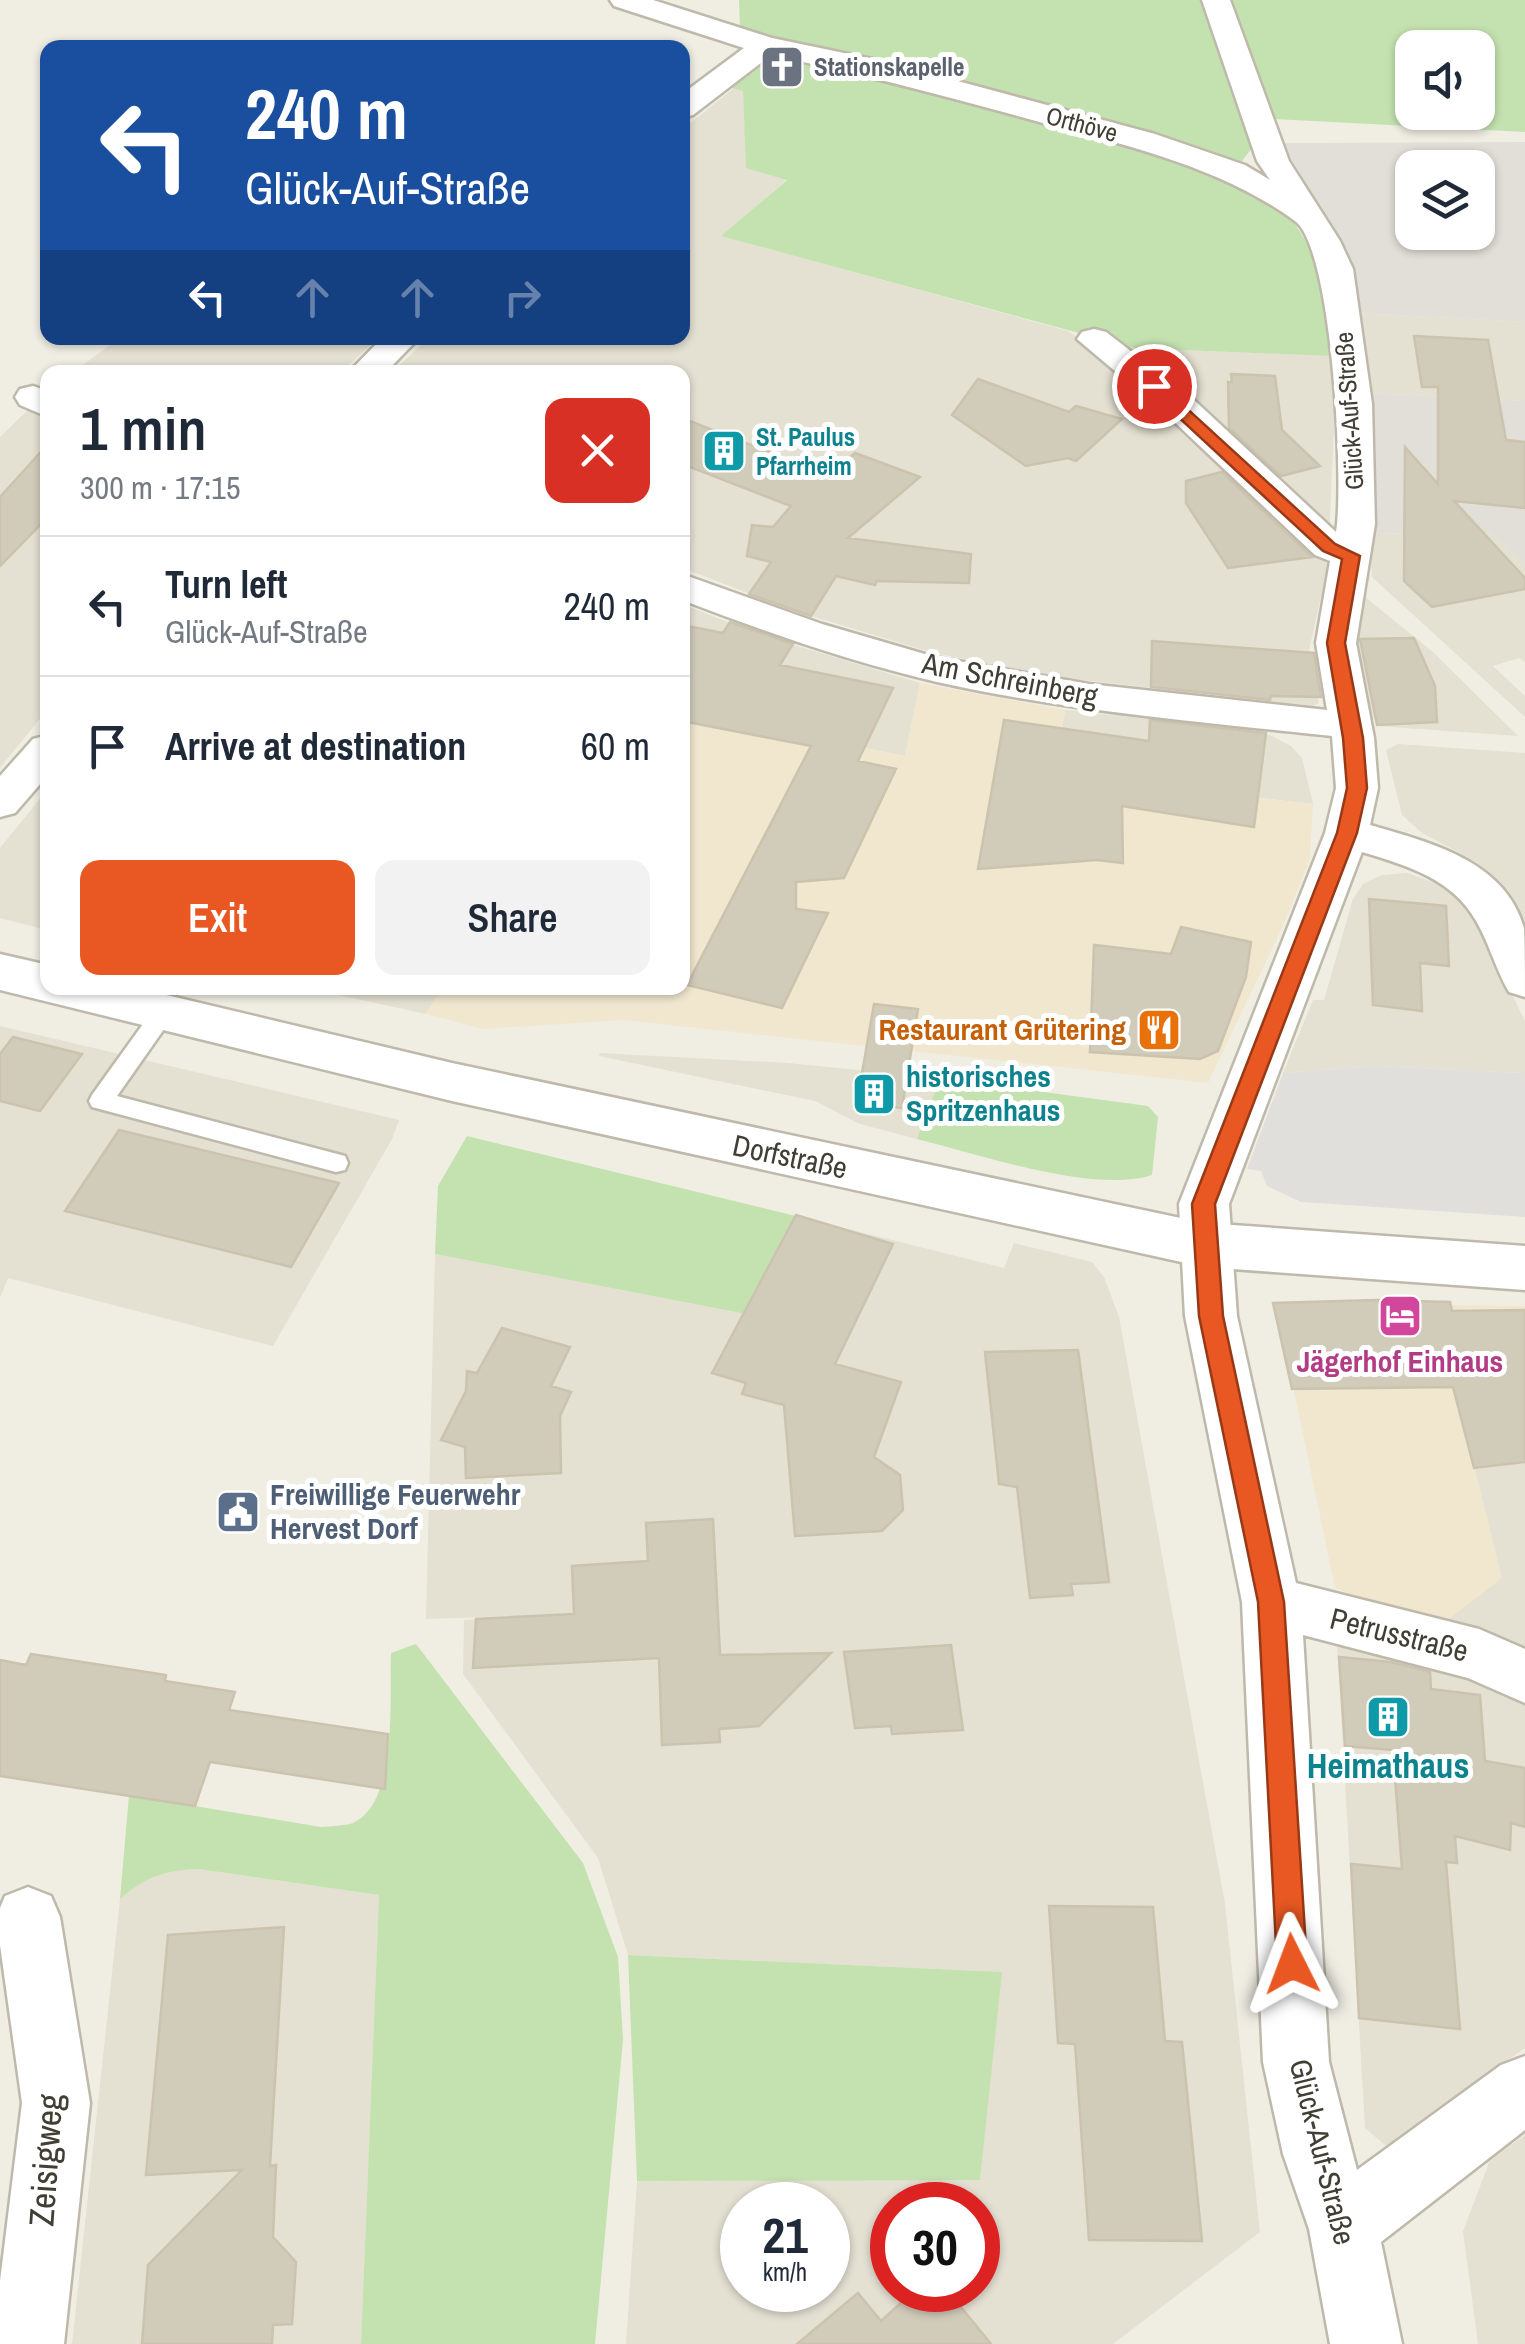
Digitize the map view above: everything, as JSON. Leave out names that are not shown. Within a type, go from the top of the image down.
[{"type":"street","name":"Orthöve","points":[[624,0],[766,45],[877,68],[1144,141],[1234,172],[1305,215]]},
{"type":"street","points":[[1216,0],[1273,160],[1305,215]]},
{"type":"street","points":[[690,103],[766,45]]},
{"type":"street","name":"Glück-Auf-Straße","points":[[1305,215],[1324,241],[1336,269],[1354,404],[1356,524],[1336,643],[1357,788],[1347,833],[1204,1204],[1204,1245],[1211,1316],[1271,1602],[1296,2062],[1318,2154],[1344,2228],[1366,2344]]},
{"type":"street","points":[[1094,339],[1180,406],[1329,547],[1352,556]]},
{"type":"street","points":[[373,365],[395,345]]},
{"type":"street","name":"Am Schreinberg","points":[[690,589],[775,622],[933,668],[1068,694],[1348,725]]},
{"type":"street","points":[[0,804],[40,758]]},
{"type":"street","points":[[1347,833],[1430,859],[1468,880],[1487,902],[1525,981]]},
{"type":"street","points":[[0,972],[40,981]]},
{"type":"street","name":"Dorfstraße","points":[[93,995],[452,1082],[1204,1245],[1525,1268]]},
{"type":"street","name":"Petrusstraße","points":[[1271,1602],[1479,1655],[1525,1676]]},
{"type":"street","name":"Zeisigweg","points":[[28,1917],[56,2103],[28,2344]]},
{"type":"street","points":[[1344,2228],[1376,2199],[1525,2089]]},
{"type":"lane","points":[[164,1012],[101,1101],[336,1163]]},
{"type":"shaded area","points":[[734,88],[743,91],[747,168],[787,179],[722,236],[1068,331],[1160,396],[1330,557],[1309,650],[1319,703],[1313,706],[1065,678],[934,653],[791,610],[690,571],[690,365],[400,365],[421,345],[690,345],[690,123]]},
{"type":"shaded area","points":[[1525,142],[1525,322],[1357,313],[1348,255],[1282,143]]},
{"type":"shaded area","points":[[1357,313],[1525,322],[1525,401],[1370,393]]},
{"type":"shaded area","points":[[110,345],[370,345],[349,365],[83,365]]},
{"type":"shaded area","points":[[1134,348],[1330,356],[1335,405],[1329,539]]},
{"type":"shaded area","points":[[1370,393],[1525,401],[1525,564],[1488,531],[1369,534]]},
{"type":"shaded area","points":[[28,410],[40,416],[40,719],[0,768],[0,437]]},
{"type":"shaded area","points":[[1488,531],[1525,564],[1525,662],[1519,658],[1493,666],[1525,696],[1525,717],[1372,577],[1369,534]]},
{"type":"shaded area","points":[[1360,593],[1433,652],[1518,736],[1377,726],[1361,686],[1350,638]]},
{"type":"shaded area","points":[[690,607],[758,634],[920,683],[905,756],[805,736],[800,744],[690,722]]},
{"type":"shaded area","points":[[920,683],[1065,710],[1056,774],[1313,804],[1310,859],[1283,926],[1208,1083],[623,1020],[483,1029],[426,1014],[438,995],[690,995],[690,722],[799,744],[805,736],[905,756]]},
{"type":"shaded area","points":[[1065,710],[1252,730],[1272,736],[1291,746],[1302,758],[1313,804],[1055,774]]},
{"type":"shaded area","points":[[1398,744],[1525,753],[1525,948],[1487,876],[1402,815],[1386,750]]},
{"type":"shaded area","points":[[40,799],[40,928],[0,918],[0,848]]},
{"type":"shaded area","points":[[1407,873],[1455,890],[1468,906],[1525,1021],[1525,1073],[1375,1066],[1283,1073],[1313,1000],[1324,1000],[1353,899],[1363,884],[1382,875]]},
{"type":"shaded area","points":[[338,995],[438,995],[426,1014]]},
{"type":"shaded area","points":[[0,1026],[399,1120],[392,1139],[273,1346],[8,1278],[0,1298]]},
{"type":"shaded area","points":[[600,1053],[788,1063],[940,1078],[917,1139],[860,1124],[815,1101],[599,1056]]},
{"type":"shaded area","points":[[1375,1066],[1525,1073],[1525,1217],[1301,1202],[1267,1186],[1261,1171],[1247,1169],[1283,1073]]},
{"type":"shaded area","points":[[800,1217],[1004,1268],[1014,1243],[1092,1262],[1104,1277],[1119,1317],[1225,1904],[1260,2232],[1113,2344],[626,2344],[637,2181],[980,2179],[1001,1972],[628,1955],[598,1858],[463,1674],[464,1620],[518,1616],[426,1619],[435,1254],[751,1315]]},
{"type":"shaded area","points":[[1291,1303],[1525,1306],[1525,1462],[1475,1469],[1502,1578],[1440,1626],[1335,1588],[1278,1314]]},
{"type":"shaded area","points":[[1525,1463],[1525,1663],[1439,1626],[1475,1469]]},
{"type":"shaded area","points":[[1337,1643],[1525,1692],[1525,2048],[1386,2146],[1365,2128]]},
{"type":"shaded area","points":[[198,1869],[379,1895],[361,2344],[72,2344],[120,1899],[139,1883],[169,1870]]},
{"type":"shaded area","points":[[1525,2135],[1525,2344],[1478,2344],[1463,2231],[1490,2160]]},
{"type":"green space","points":[[739,0],[1525,0],[1525,132],[1486,130],[1495,130],[1495,30],[1395,30],[1395,125],[1274,119],[1239,165],[740,29]]},
{"type":"green space","points":[[781,54],[1140,145],[1226,178],[1291,218],[1316,257],[1330,356],[1134,348],[721,236],[787,180],[746,168],[743,91],[728,87],[768,55]]},
{"type":"green space","points":[[940,1078],[1148,1106],[1158,1117],[1152,1175],[1128,1180],[1068,1176],[917,1139]]},
{"type":"green space","points":[[467,1136],[800,1217],[751,1315],[435,1254],[438,1186]]},
{"type":"green space","points":[[416,1644],[583,1863],[618,1957],[623,2040],[595,2344],[361,2344],[379,1895],[198,1869],[156,1876],[120,1899],[129,1795],[321,1827],[353,1823],[368,1811],[385,1772],[391,1653]]},
{"type":"green space","points":[[628,1955],[1002,1972],[980,2180],[637,2181]]},
{"type":"building","points":[[1414,336],[1488,340],[1506,440],[1525,442],[1525,508],[1454,501],[1525,578],[1525,589],[1432,607],[1404,581],[1405,447],[1438,484],[1438,387],[1422,387]]},
{"type":"building","points":[[1231,374],[1275,376],[1282,430],[1320,466],[1281,476],[1229,428]]},
{"type":"building","points":[[978,379],[1069,412],[1076,406],[1122,419],[1076,461],[1068,458],[1026,466],[952,415]]},
{"type":"building","points":[[690,421],[828,475],[855,453],[920,477],[848,538],[971,554],[969,583],[877,581],[875,585],[836,576],[811,616],[749,594],[771,562],[747,556],[752,525],[773,527],[791,506],[690,467]]},
{"type":"building","points":[[40,453],[40,525],[0,566],[0,497]]},
{"type":"building","points":[[1222,472],[1312,557],[1228,568],[1186,503],[1186,481]]},
{"type":"building","points":[[730,622],[793,644],[780,665],[893,688],[858,761],[896,769],[844,878],[796,882],[796,909],[828,913],[782,1008],[690,986],[811,746],[690,723],[690,627],[723,633]]},
{"type":"building","points":[[1414,638],[1435,686],[1437,722],[1377,725],[1360,639]]},
{"type":"building","points":[[1152,641],[1314,653],[1321,697],[1271,696],[1270,700],[1151,687]]},
{"type":"building","points":[[1004,720],[1149,741],[1150,720],[1266,733],[1254,827],[1122,806],[1123,863],[1097,860],[978,869]]},
{"type":"building","points":[[1369,899],[1446,906],[1449,966],[1420,963],[1422,1011],[1373,1005]]},
{"type":"building","points":[[1181,927],[1251,942],[1246,977],[1218,1051],[1200,1059],[1090,1052],[1094,945],[1171,954]]},
{"type":"building","points":[[874,1004],[918,1009],[902,1108],[857,1102]]},
{"type":"building","points":[[13,1037],[82,1054],[40,1111],[0,1101],[0,1054]]},
{"type":"building","points":[[119,1130],[339,1183],[291,1267],[65,1211]]},
{"type":"building","points":[[796,1215],[893,1244],[835,1364],[901,1382],[874,1457],[900,1475],[903,1510],[882,1531],[795,1536],[784,1405],[742,1394],[746,1383],[712,1373]]},
{"type":"building","name":"Jägerhof Einhaus","points":[[1450,1302],[1452,1311],[1525,1310],[1525,1462],[1474,1468],[1453,1387],[1292,1389],[1273,1303]]},
{"type":"building","points":[[502,1328],[570,1347],[551,1386],[571,1392],[560,1416],[561,1473],[466,1478],[465,1447],[441,1440],[466,1391],[467,1371],[477,1373]]},
{"type":"building","points":[[1078,1350],[1109,1582],[1071,1584],[1073,1595],[1030,1598],[1017,1487],[999,1484],[985,1352]]},
{"type":"building","points":[[713,1519],[720,1655],[831,1653],[759,1726],[719,1729],[720,1742],[662,1745],[659,1658],[473,1668],[476,1619],[574,1614],[572,1566],[648,1561],[646,1523]]},
{"type":"building","points":[[951,1645],[963,1730],[892,1734],[891,1726],[855,1728],[844,1652]]},
{"type":"building","points":[[31,1654],[166,1675],[165,1681],[235,1692],[229,1710],[388,1734],[385,1789],[210,1762],[195,1806],[0,1776],[0,1660],[26,1665]]},
{"type":"building","points":[[1339,1657],[1391,1662],[1430,1672],[1431,1689],[1480,1695],[1485,1761],[1525,1768],[1525,1827],[1511,1823],[1510,1850],[1455,1836],[1457,1863],[1446,1862],[1460,2029],[1359,2018],[1351,1864],[1402,1869],[1393,1750],[1345,1746]]},
{"type":"building","points":[[1049,1906],[1153,1907],[1165,2041],[1182,2042],[1202,2241],[1089,2240],[1075,2044],[1058,2043]]},
{"type":"building","points":[[284,1927],[270,2166],[276,2165],[273,2237],[296,2262],[292,2324],[273,2325],[272,2344],[142,2344],[148,2265],[242,2170],[146,2175],[168,1935]]},
{"type":"building","points":[[858,2293],[881,2321],[891,2312],[965,2312],[991,2344],[797,2344],[835,2312],[850,2312],[850,2300]]},
{"type":"place","name":"Stationskapelle","points":[[782,67]]},
{"type":"place","name":"St. Paulus Pfarrheim","points":[[724,451]]},
{"type":"place","name":"Restaurant Grütering","points":[[1159,1030]]},
{"type":"place","name":"historisches Spritzenhaus","points":[[874,1094]]},
{"type":"place","name":"Jägerhof Einhaus","points":[[1400,1316]]},
{"type":"place","name":"Freiwillige Feuerwehr Hervest Dorf","points":[[238,1512]]},
{"type":"place","name":"Heimathaus","points":[[1388,1717]]},
{"type":"route","points":[[1154,386],[1329,547],[1352,556],[1336,643],[1353,738],[1357,788],[1347,833],[1204,1204],[1211,1316],[1271,1602],[1292,1964]]}]
